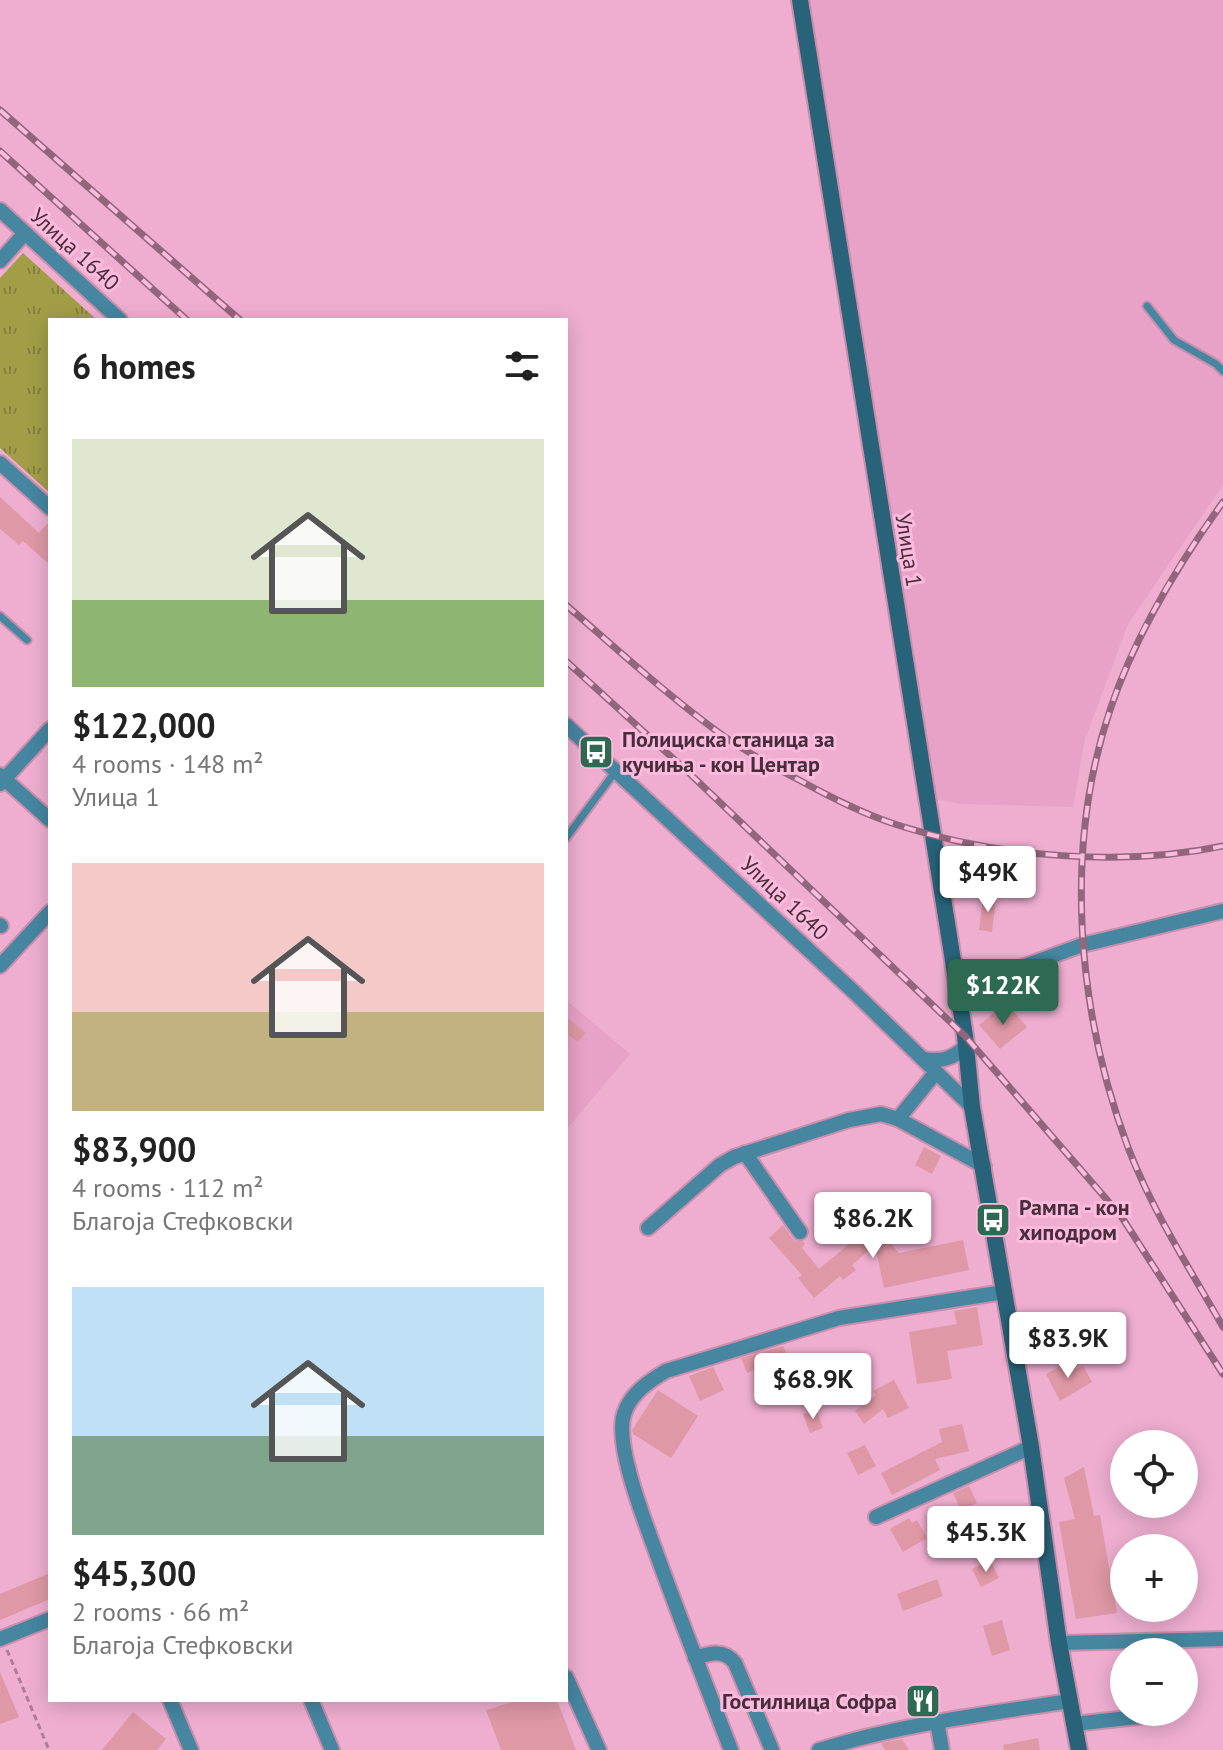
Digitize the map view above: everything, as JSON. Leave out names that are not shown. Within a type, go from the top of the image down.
[{"type":"main road","name":"Улица 1","points":[[800,0],[957,991],[972,1107],[1079,1750]]},
{"type":"street","name":"Улица 1640","points":[[0,210],[118,318]]},
{"type":"street","points":[[0,261],[25,233]]},
{"type":"street","points":[[0,463],[48,506]]},
{"type":"street","name":"Улица 1640","points":[[568,727],[972,1107]]},
{"type":"street","points":[[48,731],[2,780],[48,818]]},
{"type":"street","points":[[957,991],[1082,945],[1223,911]]},
{"type":"street","points":[[0,966],[48,914]]},
{"type":"street","points":[[923,1059],[946,1060],[965,1047]]},
{"type":"street","points":[[898,1119],[936,1072]]},
{"type":"street","points":[[648,1228],[720,1165],[734,1157],[849,1120],[881,1114],[898,1119],[984,1166]]},
{"type":"street","points":[[745,1153],[800,1232]]},
{"type":"street","points":[[731,1750],[632,1486],[623,1441],[623,1414],[636,1393],[666,1371],[839,1318],[1004,1292]]},
{"type":"street","points":[[876,1517],[1031,1447]]},
{"type":"street","points":[[1,1639],[48,1620]]},
{"type":"street","points":[[1059,1643],[1223,1639]]},
{"type":"street","points":[[695,1658],[721,1653],[735,1663],[772,1750]]},
{"type":"street","points":[[568,1681],[599,1750]]},
{"type":"street","points":[[819,1750],[859,1737],[937,1721],[1070,1701]]},
{"type":"street","points":[[171,1702],[191,1750]]},
{"type":"street","points":[[312,1702],[332,1750]]},
{"type":"street","points":[[1074,1724],[1110,1720]]},
{"type":"street","points":[[937,1721],[942,1750]]},
{"type":"lane","points":[[1147,306],[1174,340],[1223,371]]},
{"type":"lane","points":[[0,616],[27,640]]},
{"type":"lane","points":[[568,835],[617,770]]},
{"type":"path","points":[[1,1639],[49,1750]]},
{"type":"shaded area","points":[[795,0],[1223,0],[1223,485],[1128,624],[1085,739],[1073,807],[962,804],[921,797]]},
{"type":"shaded area","points":[[568,1002],[630,1054],[568,1128]]},
{"type":"green space","points":[[23,253],[95,318],[48,318],[48,491],[0,448],[0,278]]},
{"type":"building","points":[[0,497],[39,533],[48,523],[48,563],[23,541],[19,545],[0,529]]},
{"type":"building","points":[[983,896],[996,898],[992,932],[979,930]]},
{"type":"building","points":[[1008,1005],[1027,1027],[1000,1049],[979,1025]]},
{"type":"building","points":[[568,1019],[586,1033],[578,1042],[568,1034]]},
{"type":"building","points":[[924,1147],[941,1156],[932,1174],[915,1165]]},
{"type":"building","points":[[870,1220],[899,1253],[963,1240],[969,1270],[884,1288],[875,1245],[852,1265],[856,1270],[843,1280],[840,1276],[814,1298],[798,1278],[802,1275],[769,1238],[783,1225],[792,1238],[803,1241],[805,1244],[802,1248],[819,1269],[848,1245],[845,1242]]},
{"type":"building","points":[[977,1307],[983,1345],[947,1351],[952,1379],[917,1384],[909,1332],[957,1324],[954,1311]]},
{"type":"building","points":[[783,1346],[790,1361],[768,1371],[765,1365],[747,1373],[741,1358]]},
{"type":"building","points":[[1072,1360],[1077,1369],[1083,1366],[1092,1382],[1060,1401],[1046,1374]]},
{"type":"building","points":[[713,1367],[724,1390],[700,1401],[689,1376]]},
{"type":"building","points":[[894,1380],[909,1408],[888,1418],[883,1409],[864,1424],[855,1411],[876,1395],[873,1391]]},
{"type":"building","points":[[658,1390],[698,1416],[671,1458],[633,1434],[632,1430]]},
{"type":"building","points":[[816,1409],[823,1428],[810,1433],[803,1414]]},
{"type":"building","points":[[962,1424],[969,1451],[935,1459],[940,1470],[892,1495],[881,1473],[942,1442],[939,1429]]},
{"type":"building","points":[[865,1445],[876,1466],[858,1475],[847,1453]]},
{"type":"building","points":[[1084,1467],[1094,1516],[1100,1515],[1110,1573],[1110,1614],[1076,1619],[1059,1522],[1075,1519],[1064,1478]]},
{"type":"building","points":[[969,1486],[977,1503],[961,1510],[953,1493]]},
{"type":"building","points":[[909,1518],[912,1523],[917,1520],[927,1538],[903,1552],[890,1529]]},
{"type":"building","points":[[990,1560],[999,1578],[981,1587],[972,1569]]},
{"type":"building","points":[[48,1574],[48,1600],[0,1620],[0,1594]]},
{"type":"building","points":[[937,1579],[943,1596],[903,1611],[897,1594]]},
{"type":"building","points":[[1002,1620],[1010,1650],[992,1656],[983,1626]]},
{"type":"building","points":[[0,1672],[19,1717],[0,1724]]},
{"type":"building","points":[[512,1702],[558,1702],[576,1750],[501,1750],[486,1710]]},
{"type":"building","points":[[133,1712],[166,1739],[157,1750],[102,1750]]},
{"type":"building","points":[[1038,1738],[1040,1750],[1004,1750],[1003,1745]]},
{"type":"building","points":[[902,1739],[909,1750],[885,1750],[881,1743]]},
{"type":"railway","points":[[0,110],[238,318]]},
{"type":"railway","points":[[0,151],[185,318]]},
{"type":"railway","points":[[1223,502],[1159,602],[1120,682],[1095,763],[1086,819],[1082,875],[1082,931],[1088,987],[1097,1043],[1111,1098],[1149,1196],[1223,1327]]},
{"type":"railway","points":[[568,607],[664,690],[734,743],[824,793],[890,823],[980,846],[1062,856],[1145,856],[1223,846]]},
{"type":"railway","points":[[568,663],[688,772],[965,1036],[1121,1216],[1223,1374]]},
{"type":"place","name":"Полициска станица за кучиња - кон Центар","points":[[596,752]]},
{"type":"place","name":"Рампа - кон хиподром","points":[[993,1220]]},
{"type":"place","name":"Гостилница Софра","points":[[923,1701]]}]
